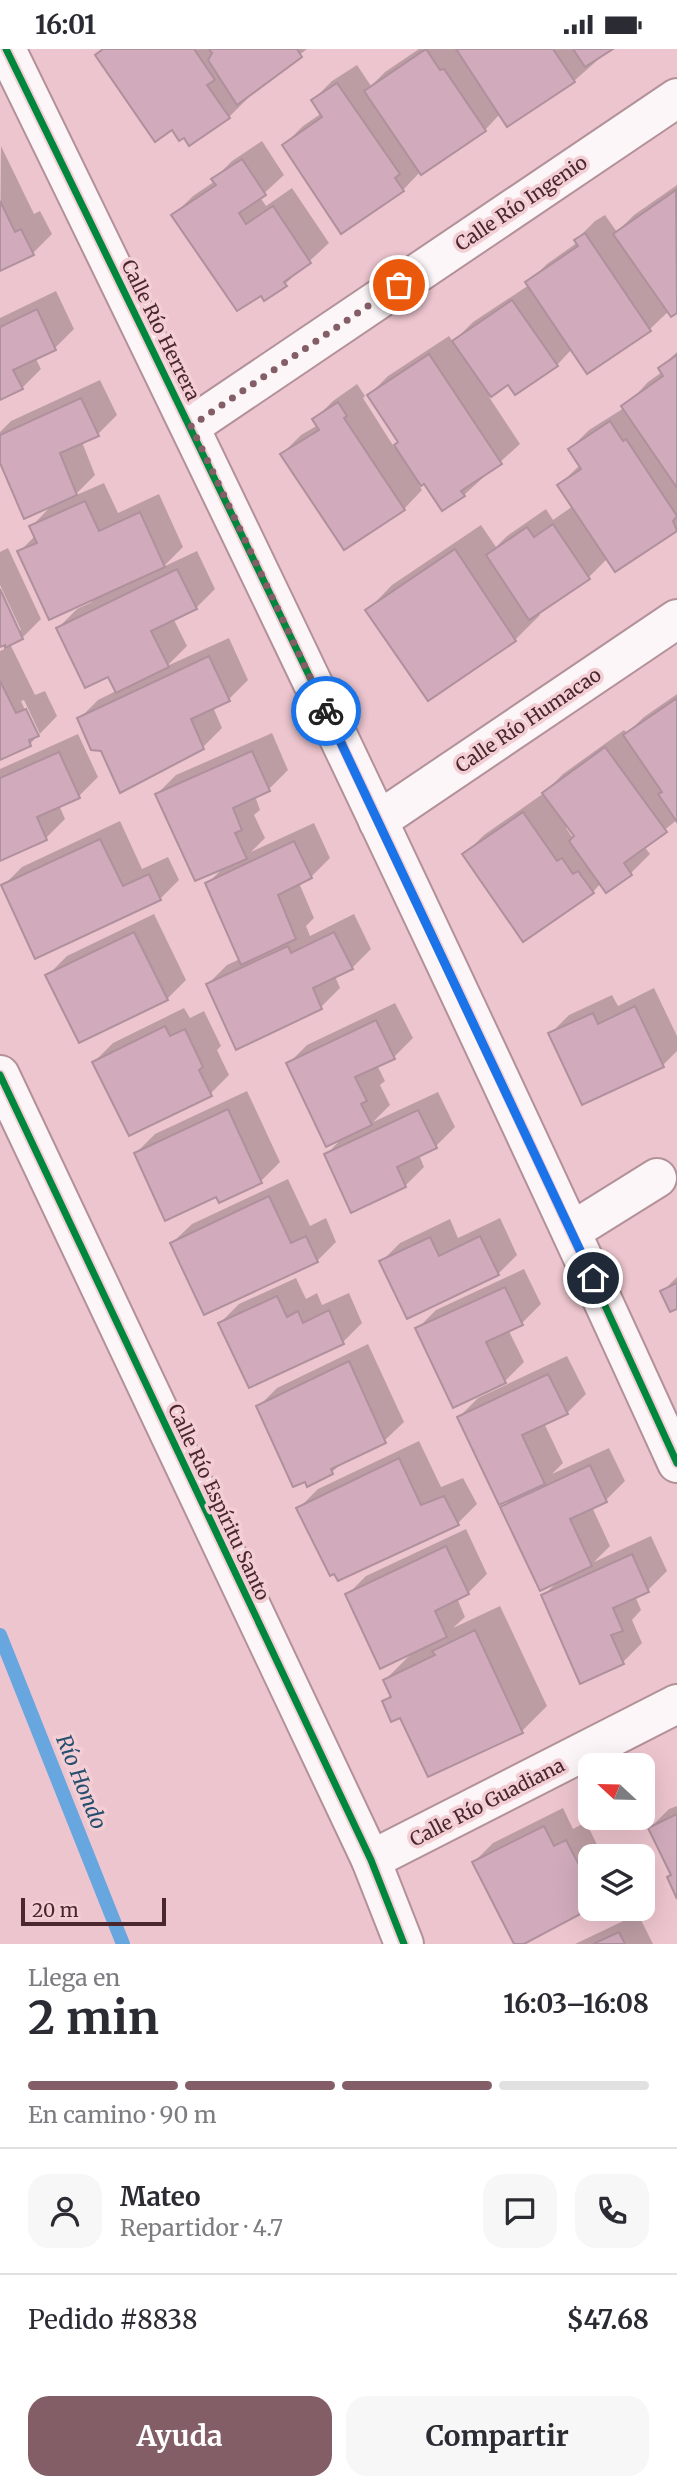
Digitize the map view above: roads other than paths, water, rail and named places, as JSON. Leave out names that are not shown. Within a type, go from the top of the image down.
[{"type":"street","name":"Calle Río Herrera","points":[[6,49],[191,426],[572,1231],[677,1463]]},
{"type":"street","name":"Calle Río Ingenio","points":[[191,426],[677,98]]},
{"type":"street","name":"Calle Río Humacao","points":[[378,821],[677,619]]},
{"type":"street","name":"Calle Río Espíritu Santo","points":[[0,1075],[371,1860],[404,1944]]},
{"type":"street","points":[[572,1231],[657,1178]]},
{"type":"street","name":"Calle Río Guadiana","points":[[371,1860],[677,1704]]},
{"type":"waterway","name":"Río Hondo","points":[[0,1635],[123,1944]]}]
